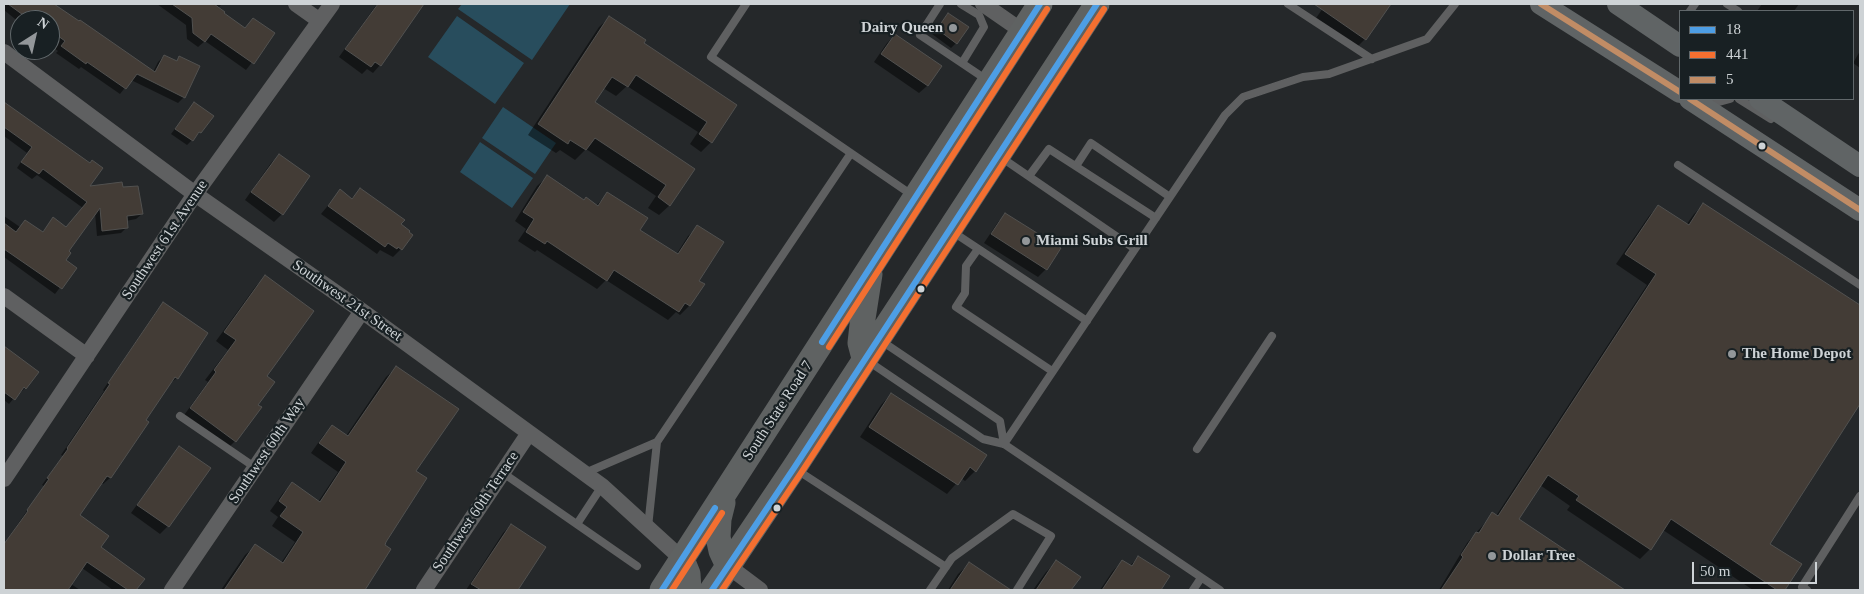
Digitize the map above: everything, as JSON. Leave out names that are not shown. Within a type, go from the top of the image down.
[{"type":"main road","name":"South State Road 7","points":[[662,590],[1040,4]]},
{"type":"main road","points":[[712,590],[794,468],[1097,4]]},
{"type":"main road","points":[[1541,4],[1679,91]]},
{"type":"main road","points":[[1630,10],[1676,40]]},
{"type":"main road","points":[[1761,100],[1860,166]]},
{"type":"main road","points":[[1696,102],[1860,210]]},
{"type":"main road","points":[[871,348],[860,343],[872,264]]},
{"type":"main road","points":[[725,493],[719,519],[718,537],[721,551],[728,566]]},
{"type":"main road","points":[[682,559],[688,574],[689,590]]},
{"type":"street","points":[[296,4],[320,21]]},
{"type":"street","name":"Southwest 61st Avenue","points":[[4,479],[195,194],[332,4]]},
{"type":"street","points":[[983,4],[1022,31]]},
{"type":"street","name":"Southwest 21st Street","points":[[4,52],[195,194],[362,311],[602,486],[682,559]]},
{"type":"street","points":[[4,296],[86,356]]},
{"type":"street","name":"Southwest 60th Way","points":[[172,590],[362,311]]},
{"type":"street","name":"Southwest 60th Terrace","points":[[424,590],[529,433]]},
{"type":"street","points":[[728,566],[760,590]]},
{"type":"lane","points":[[746,4],[711,57],[915,197]]},
{"type":"lane","points":[[940,4],[920,35],[989,82]]},
{"type":"lane","points":[[961,4],[979,15],[984,27],[962,63]]},
{"type":"lane","points":[[1288,4],[1372,59]]},
{"type":"lane","points":[[1004,444],[1225,115],[1243,97],[1303,77],[1329,74],[1427,39],[1455,4]]},
{"type":"lane","points":[[1696,102],[1719,100]]},
{"type":"lane","points":[[1741,100],[1779,125]]},
{"type":"lane","points":[[1076,166],[1092,143],[1170,198]]},
{"type":"lane","points":[[1029,176],[1049,149],[1156,218]]},
{"type":"lane","points":[[648,527],[657,442],[852,152]]},
{"type":"lane","points":[[998,155],[1135,249]]},
{"type":"lane","points":[[1678,165],[1860,285]]},
{"type":"lane","points":[[949,230],[1087,321]]},
{"type":"lane","points":[[978,249],[966,266],[965,293],[956,308],[1052,371]]},
{"type":"lane","points":[[1197,449],[1272,336]]},
{"type":"lane","points":[[871,348],[983,439],[1004,444],[1220,590]]},
{"type":"lane","points":[[871,348],[1000,422],[1004,444]]},
{"type":"lane","points":[[180,416],[256,468]]},
{"type":"lane","points":[[585,474],[657,442]]},
{"type":"lane","points":[[794,468],[946,567]]},
{"type":"lane","points":[[503,473],[637,566]]},
{"type":"lane","points":[[577,524],[602,486]]},
{"type":"lane","points":[[1803,589],[1860,496]]},
{"type":"lane","points":[[930,590],[952,558],[1013,514],[1051,536],[1017,590]]},
{"type":"lane","points":[[1193,590],[1201,578]]},
{"type":"shaded area","points":[[462,4],[570,4],[532,60],[458,9]]},
{"type":"shaded area","points":[[457,16],[524,63],[495,104],[428,57]]},
{"type":"shaded area","points":[[503,107],[556,143],[535,174],[482,138]]},
{"type":"shaded area","points":[[480,142],[533,178],[512,208],[460,172]]},
{"type":"building","points":[[8,4],[54,4],[155,72],[164,55],[177,61],[179,56],[200,66],[185,98],[137,74],[126,89],[61,46],[65,41],[60,37],[60,10],[16,10]]},
{"type":"building","points":[[172,4],[214,4],[245,28],[253,18],[275,33],[254,64],[211,34],[205,42],[193,33],[192,18]]},
{"type":"building","points":[[378,4],[424,4],[381,66],[375,62],[371,67],[345,49]]},
{"type":"building","points":[[1314,4],[1391,4],[1366,40]]},
{"type":"building","name":"Dairy Queen","points":[[948,13],[969,27],[957,44],[937,29]]},
{"type":"building","points":[[609,16],[646,40],[644,43],[737,105],[712,143],[699,134],[707,122],[636,75],[628,87],[612,77],[595,102],[695,169],[670,206],[658,197],[666,185],[595,138],[586,150],[570,140],[568,144],[538,124]]},
{"type":"building","points":[[895,34],[942,66],[928,86],[881,54]]},
{"type":"building","points":[[4,102],[90,163],[92,160],[103,168],[90,186],[122,182],[123,187],[138,186],[143,214],[127,216],[128,228],[102,231],[100,208],[69,251],[71,253],[66,260],[77,268],[62,289],[4,249],[4,223],[16,232],[25,220],[43,232],[53,217],[66,227],[87,202],[43,169],[39,174],[21,162],[32,147],[4,127]]},
{"type":"building","points":[[194,102],[214,116],[193,141],[175,129]]},
{"type":"building","points":[[279,154],[310,176],[283,215],[251,192]]},
{"type":"building","points":[[547,175],[584,200],[586,197],[598,206],[607,192],[648,218],[640,230],[678,254],[697,225],[724,242],[699,281],[705,284],[690,306],[685,303],[679,312],[614,270],[607,281],[547,241],[545,244],[526,232],[534,219],[523,212]]},
{"type":"building","points":[[360,188],[405,220],[401,224],[413,235],[402,250],[388,243],[385,247],[328,206],[340,189],[352,199]]},
{"type":"building","name":"The Home Depot","points":[[1703,203],[1860,305],[1860,404],[1770,544],[1802,564],[1785,590],[1777,590],[1671,519],[1651,550],[1576,500],[1579,496],[1548,475],[1519,519],[1625,590],[1441,590],[1463,557],[1461,555],[1476,532],[1479,533],[1492,512],[1498,516],[1656,274],[1625,254],[1658,205],[1689,225]]},
{"type":"building","name":"Miami Subs Grill","points":[[1005,213],[1061,248],[1047,270],[991,234]]},
{"type":"building","points":[[265,275],[314,311],[267,376],[275,382],[258,405],[262,407],[236,442],[190,408],[236,340],[224,332]]},
{"type":"building","points":[[163,302],[208,333],[178,379],[175,377],[146,420],[149,422],[111,478],[107,476],[80,515],[109,536],[101,547],[145,579],[136,590],[128,590],[87,562],[68,590],[4,590],[4,544],[28,511],[49,479],[47,478],[110,384],[108,383]]},
{"type":"building","points":[[4,346],[39,372],[26,389],[24,387],[15,400],[4,392]]},
{"type":"building","points":[[396,366],[459,409],[416,471],[427,478],[386,542],[385,545],[391,549],[365,590],[224,590],[255,544],[283,563],[303,532],[280,516],[287,507],[279,501],[292,482],[320,502],[346,462],[319,443],[332,425],[348,436]]},
{"type":"building","points":[[891,393],[987,455],[976,472],[970,467],[958,485],[869,427]]},
{"type":"building","points":[[179,446],[211,468],[169,527],[137,505]]},
{"type":"building","points":[[511,524],[546,547],[518,590],[481,590],[471,584]]},
{"type":"building","points":[[1138,556],[1170,576],[1161,590],[1102,590],[1122,560],[1132,566]]},
{"type":"building","points":[[1056,560],[1081,577],[1071,590],[1036,590]]},
{"type":"building","points":[[969,562],[1011,590],[950,590]]},
{"type":"transit line","name":"18","points":[[822,342],[1040,4]]},
{"type":"transit line","name":"18","points":[[712,590],[794,468],[1097,4]]},
{"type":"transit line","name":"5","points":[[1541,4],[1679,91]]},
{"type":"transit line","name":"441","points":[[829,347],[1047,9]]},
{"type":"transit line","name":"441","points":[[722,590],[801,473],[1104,9]]},
{"type":"transit line","name":"5","points":[[1692,100],[1860,210]]},
{"type":"transit line","name":"18","points":[[662,590],[715,508]]},
{"type":"transit line","name":"441","points":[[672,590],[722,513]]},
{"type":"place","name":"Dairy Queen","points":[[953,28]]},
{"type":"place","name":"Miami Subs Grill","points":[[1026,241]]},
{"type":"place","name":"The Home Depot","points":[[1732,354]]},
{"type":"place","name":"Dollar Tree","points":[[1492,556]]}]
